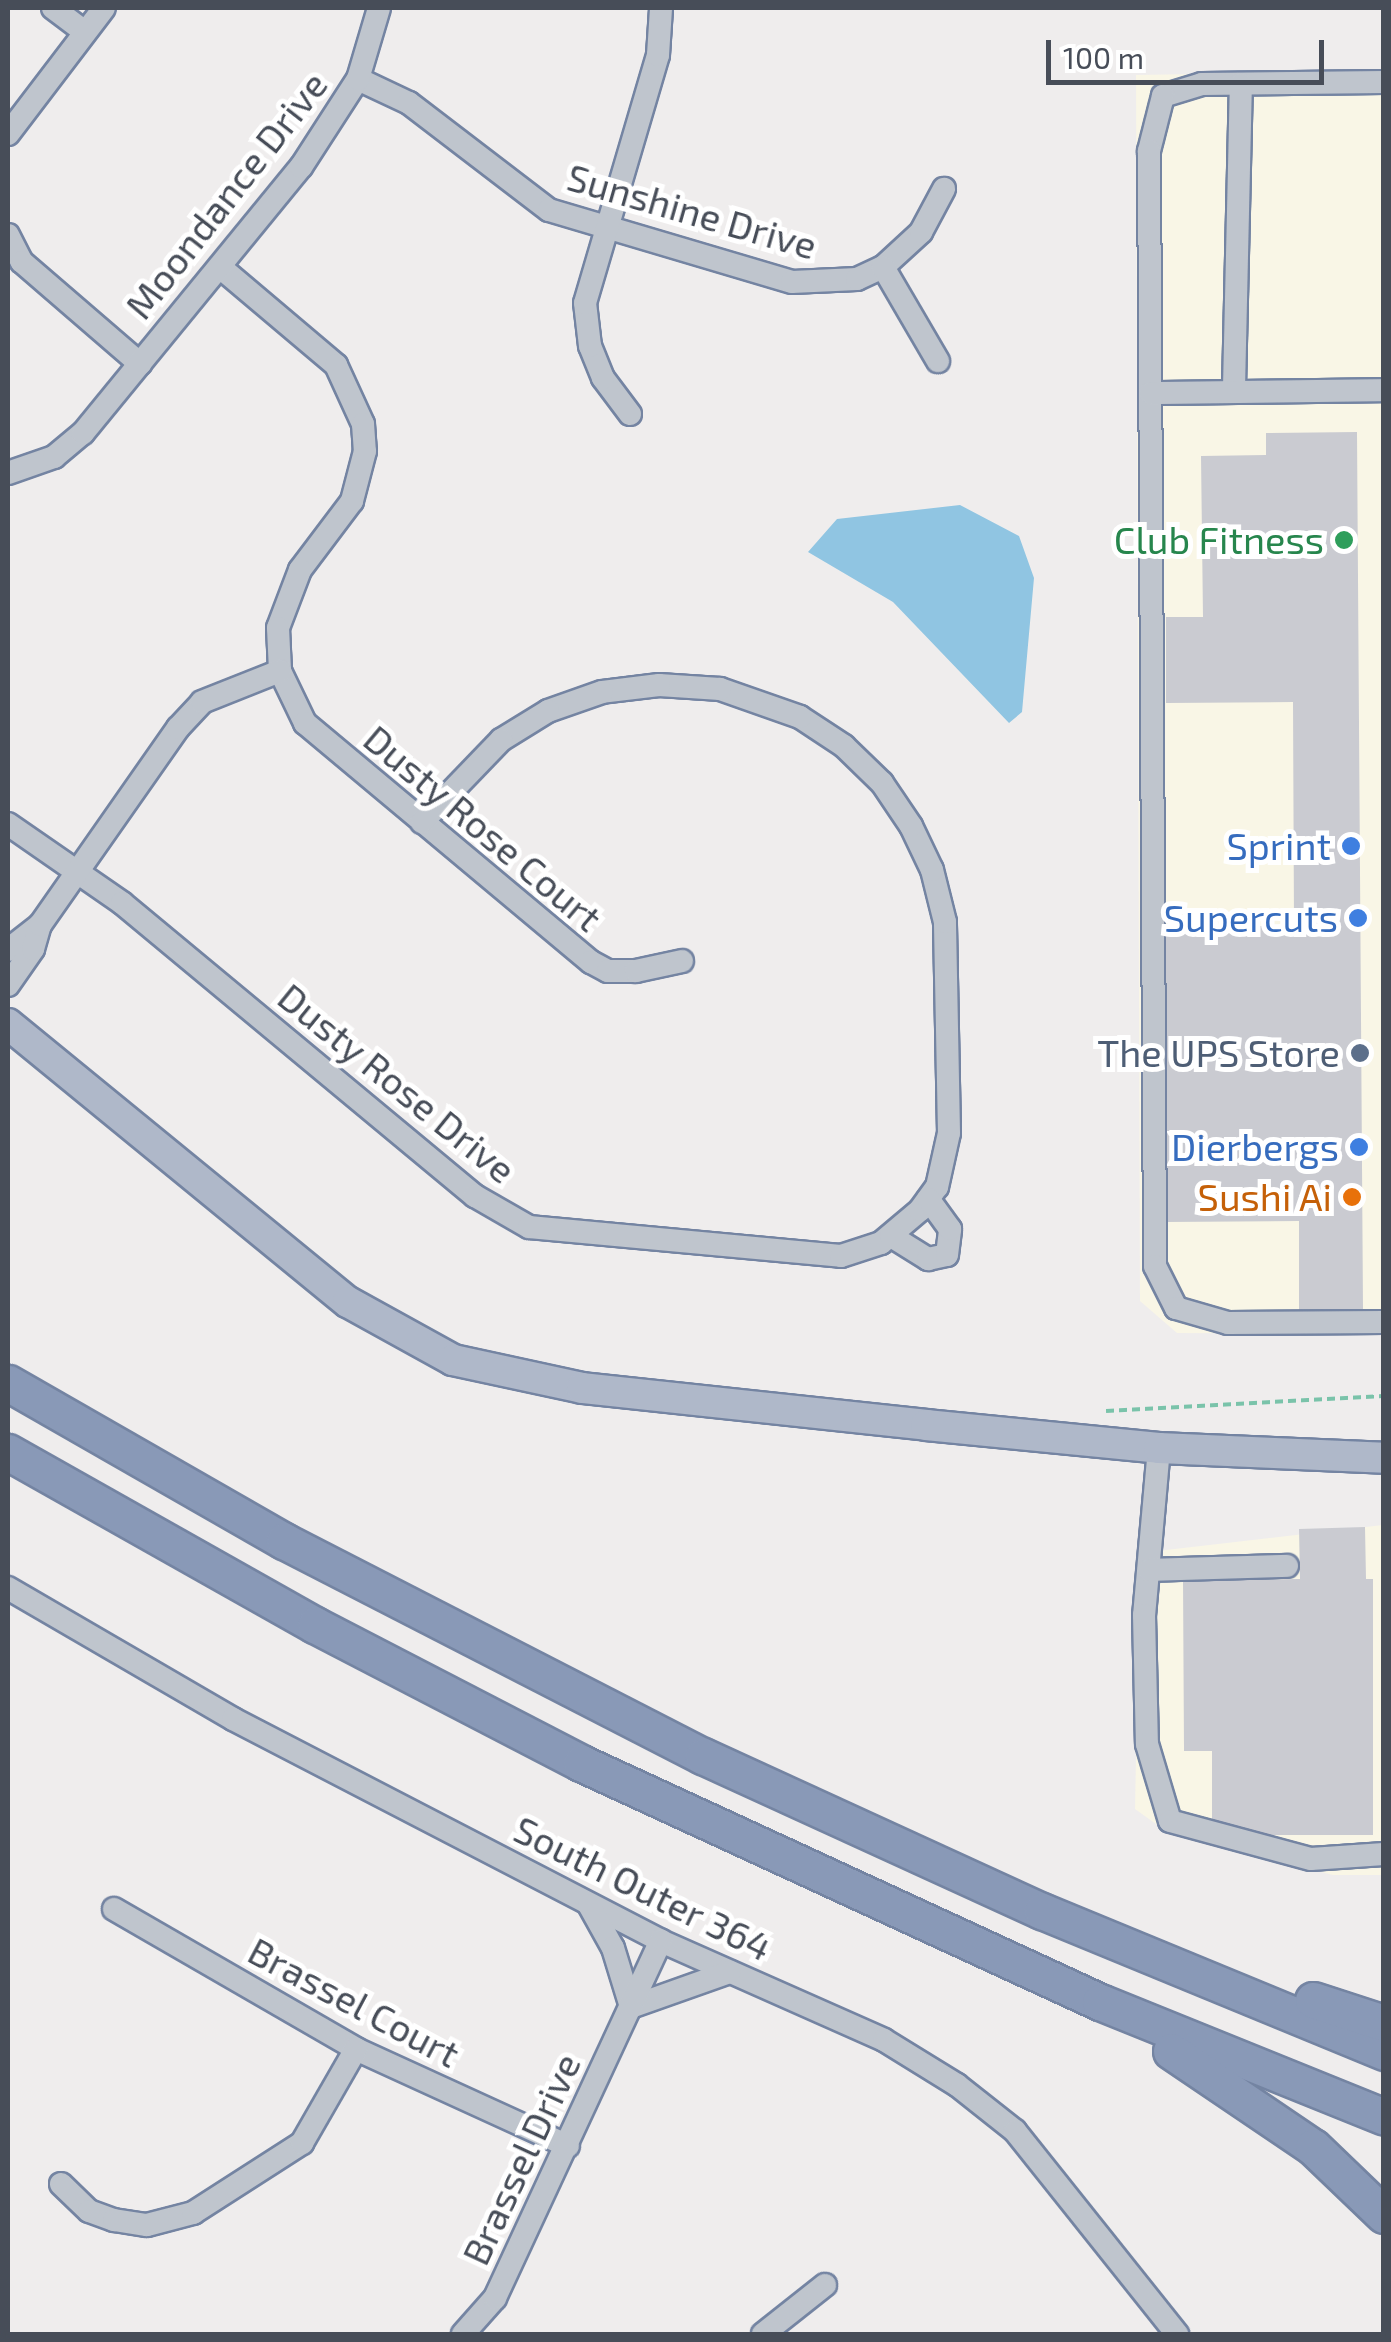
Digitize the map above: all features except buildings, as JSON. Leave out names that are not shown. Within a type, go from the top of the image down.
[{"type":"highway","points":[[8,1383],[269,1533],[536,1672],[1042,1911],[1384,2052]]},
{"type":"highway","points":[[8,1452],[316,1625],[581,1763],[1100,2002],[1384,2116]]},
{"type":"highway","points":[[1042,1911],[1148,1940],[1384,2023]]},
{"type":"highway","points":[[1100,2002],[1271,2115],[1384,2214]]},
{"type":"main road","points":[[8,1024],[348,1302],[454,1360],[582,1388],[1159,1448],[1384,1458]]},
{"type":"street","points":[[54,8],[85,32]]},
{"type":"street","points":[[8,134],[104,8]]},
{"type":"street","name":"Moondance Drive","points":[[8,473],[54,456],[82,433],[302,168],[358,79],[379,8]]},
{"type":"street","points":[[630,414],[602,378],[590,346],[585,303],[658,55],[661,8]]},
{"type":"street","name":"Sunshine Drive","points":[[358,79],[408,103],[523,196],[606,229],[817,285],[858,279],[882,267],[921,232],[944,189]]},
{"type":"street","points":[[1384,82],[1202,84],[1163,96],[1149,151],[1156,1266],[1176,1308],[1228,1323],[1384,1322]]},
{"type":"street","points":[[1234,388],[1241,84]]},
{"type":"street","points":[[8,235],[22,262],[140,364]]},
{"type":"street","points":[[8,950],[40,925],[202,702],[280,671],[278,628],[285,599],[352,501],[365,452],[363,424],[336,365],[220,267]]},
{"type":"street","points":[[882,267],[938,361]]},
{"type":"street","points":[[1150,393],[1234,388],[1384,390]]},
{"type":"street","name":"Dusty Rose Court","points":[[280,671],[304,723],[591,962],[608,970],[636,971],[682,961]]},
{"type":"street","name":"Dusty Rose Drive","points":[[8,824],[77,870],[475,1196],[529,1228],[816,1257],[863,1250],[891,1236],[928,1199],[946,1160],[949,1134],[945,922],[932,870],[911,826],[882,783],[844,746],[800,717],[733,692],[688,685],[616,689],[522,726],[470,767],[422,822]]},
{"type":"street","points":[[8,985],[33,950],[40,925]]},
{"type":"street","points":[[891,1236],[928,1259],[947,1255],[950,1229],[928,1199]]},
{"type":"street","points":[[1159,1448],[1149,1570],[1146,1744],[1170,1821],[1311,1860],[1384,1854]]},
{"type":"street","points":[[1149,1570],[1287,1566]]},
{"type":"street","name":"South Outer 364","points":[[8,1588],[234,1719],[587,1903],[661,1941],[884,2040],[1015,2131],[1178,2334]]},
{"type":"street","points":[[587,1903],[612,1948],[631,2007],[730,1972]]},
{"type":"street","name":"Brassel Court","points":[[114,1909],[356,2049],[568,2146]]},
{"type":"street","name":"Brassel Drive","points":[[464,2334],[495,2298],[661,1941]]},
{"type":"street","points":[[61,2184],[89,2211],[114,2220],[147,2225],[192,2214],[302,2143],[356,2049]]},
{"type":"street","points":[[763,2334],[825,2285]]},
{"type":"path","points":[[1106,1410],[1384,1396]]},
{"type":"shaded area","points":[[1383,71],[1383,1334],[1177,1333],[1140,1301],[1136,75]]},
{"type":"shaded area","points":[[1383,1525],[1383,1875],[1333,1875],[1170,1834],[1135,1809],[1140,1553]]},
{"type":"water","points":[[960,505],[1019,536],[1034,578],[1022,712],[1009,723],[893,602],[808,552],[837,519]]},
{"type":"place","name":"Club Fitness","points":[[1344,540]]},
{"type":"place","name":"Sprint","points":[[1351,846]]},
{"type":"place","name":"Supercuts","points":[[1358,918]]},
{"type":"place","name":"The UPS Store","points":[[1360,1053]]},
{"type":"place","name":"Dierbergs","points":[[1359,1147]]},
{"type":"place","name":"Sushi Ai","points":[[1352,1197]]}]
